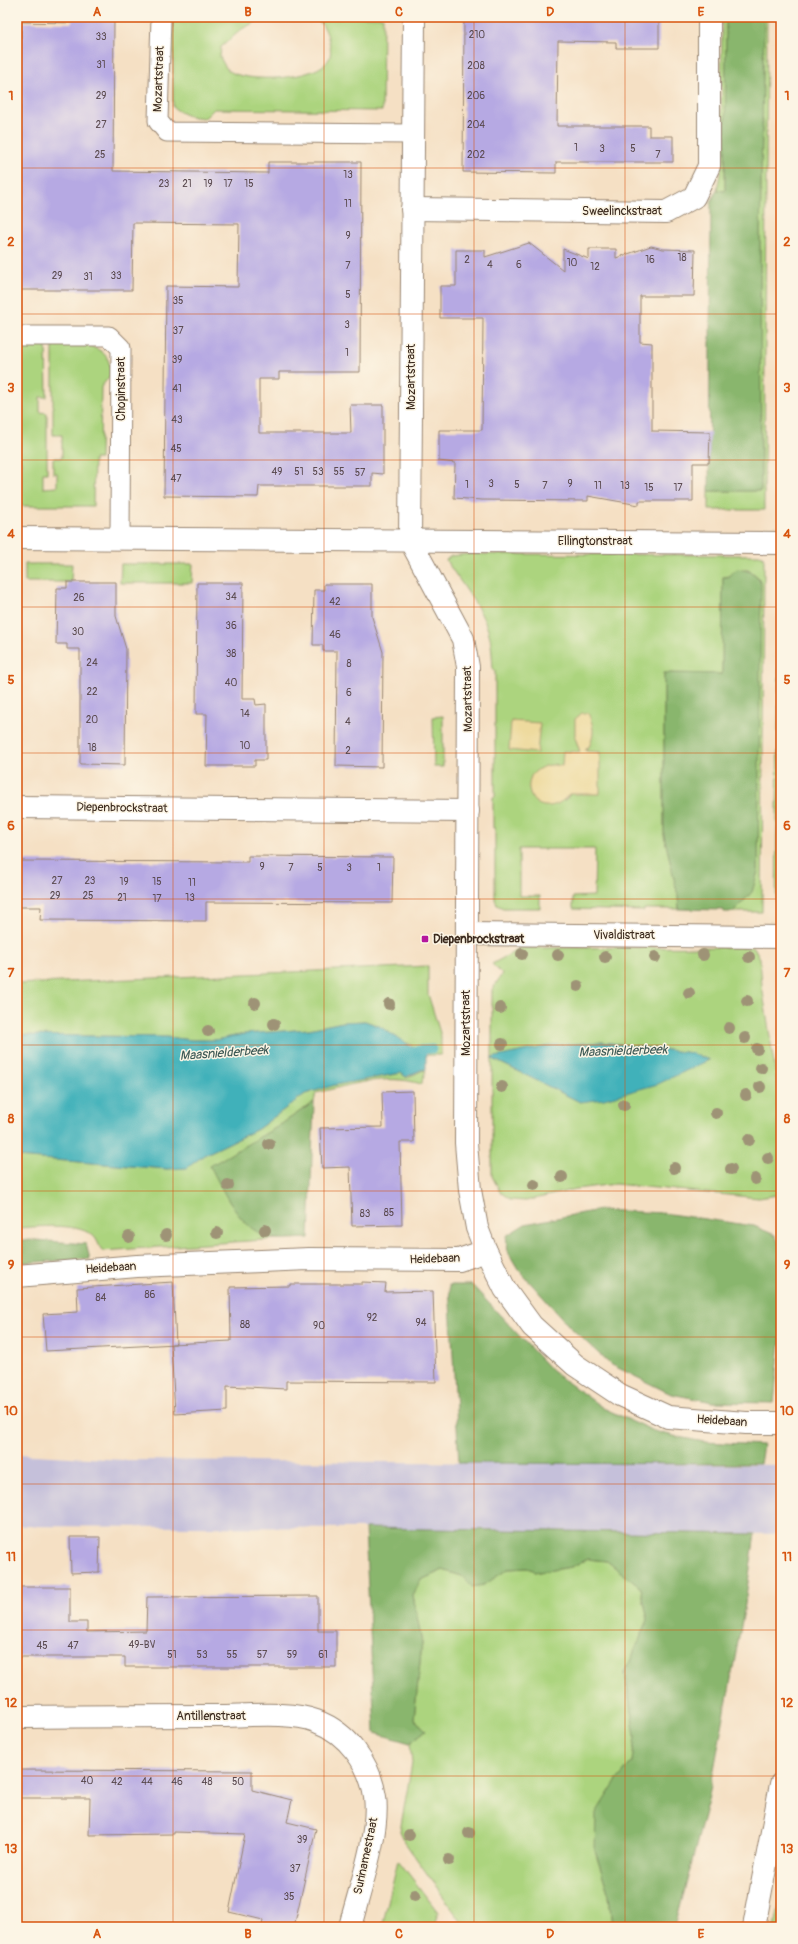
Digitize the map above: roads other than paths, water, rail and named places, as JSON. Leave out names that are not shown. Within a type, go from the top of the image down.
[{"type":"street","name":"Mozartstraat","points":[[414,17],[410,540],[464,639],[468,667],[466,1143],[470,1190],[477,1228],[486,1251]]},
{"type":"street","name":"Sweelinckstraat","points":[[412,209],[666,212],[694,197],[709,166],[709,17]]},
{"type":"street","points":[[17,538],[410,540]]},
{"type":"street","name":"Ellingtonstraat","points":[[410,540],[781,543]]},
{"type":"street","name":"Diepenbrockstraat","points":[[17,807],[468,812]]},
{"type":"street","name":"Vivaldistraat","points":[[467,934],[781,937]]},
{"type":"street","name":"Heidebaan","points":[[17,1276],[137,1266],[309,1259],[459,1260],[486,1251],[504,1288],[532,1326],[574,1365],[620,1395],[668,1417],[746,1423],[781,1423]]},
{"type":"street","name":"Antillenstraat","points":[[17,1717],[273,1716],[316,1721],[332,1729],[350,1744],[362,1758],[372,1785]]},
{"type":"street","points":[[754,1927],[781,1784]]},
{"type":"street","name":"Surinamestraat","points":[[350,1927],[373,1833],[375,1798],[372,1785]]},
{"type":"lane","name":"Mozartstraat","points":[[161,17],[158,121],[167,132],[413,134]]},
{"type":"lane","name":"Chopinstraat","points":[[17,336],[109,336],[121,348],[120,538]]},
{"type":"water","points":[[365,1021],[379,1026],[421,1053],[426,1052],[426,1069],[406,1077],[401,1073],[335,1085],[305,1094],[258,1129],[204,1155],[187,1168],[167,1169],[17,1157],[17,1035],[166,1037],[192,1040],[215,1040],[245,1034],[309,1029],[343,1022]]},
{"type":"water","points":[[602,1042],[692,1053],[709,1060],[658,1084],[604,1099],[580,1102],[491,1058],[553,1045]]},
{"type":"waterway","name":"Maasnielderbeek","points":[[406,1051],[432,1049]]},
{"type":"place","name":"Diepenbrockstraat","points":[[425,939]]}]
